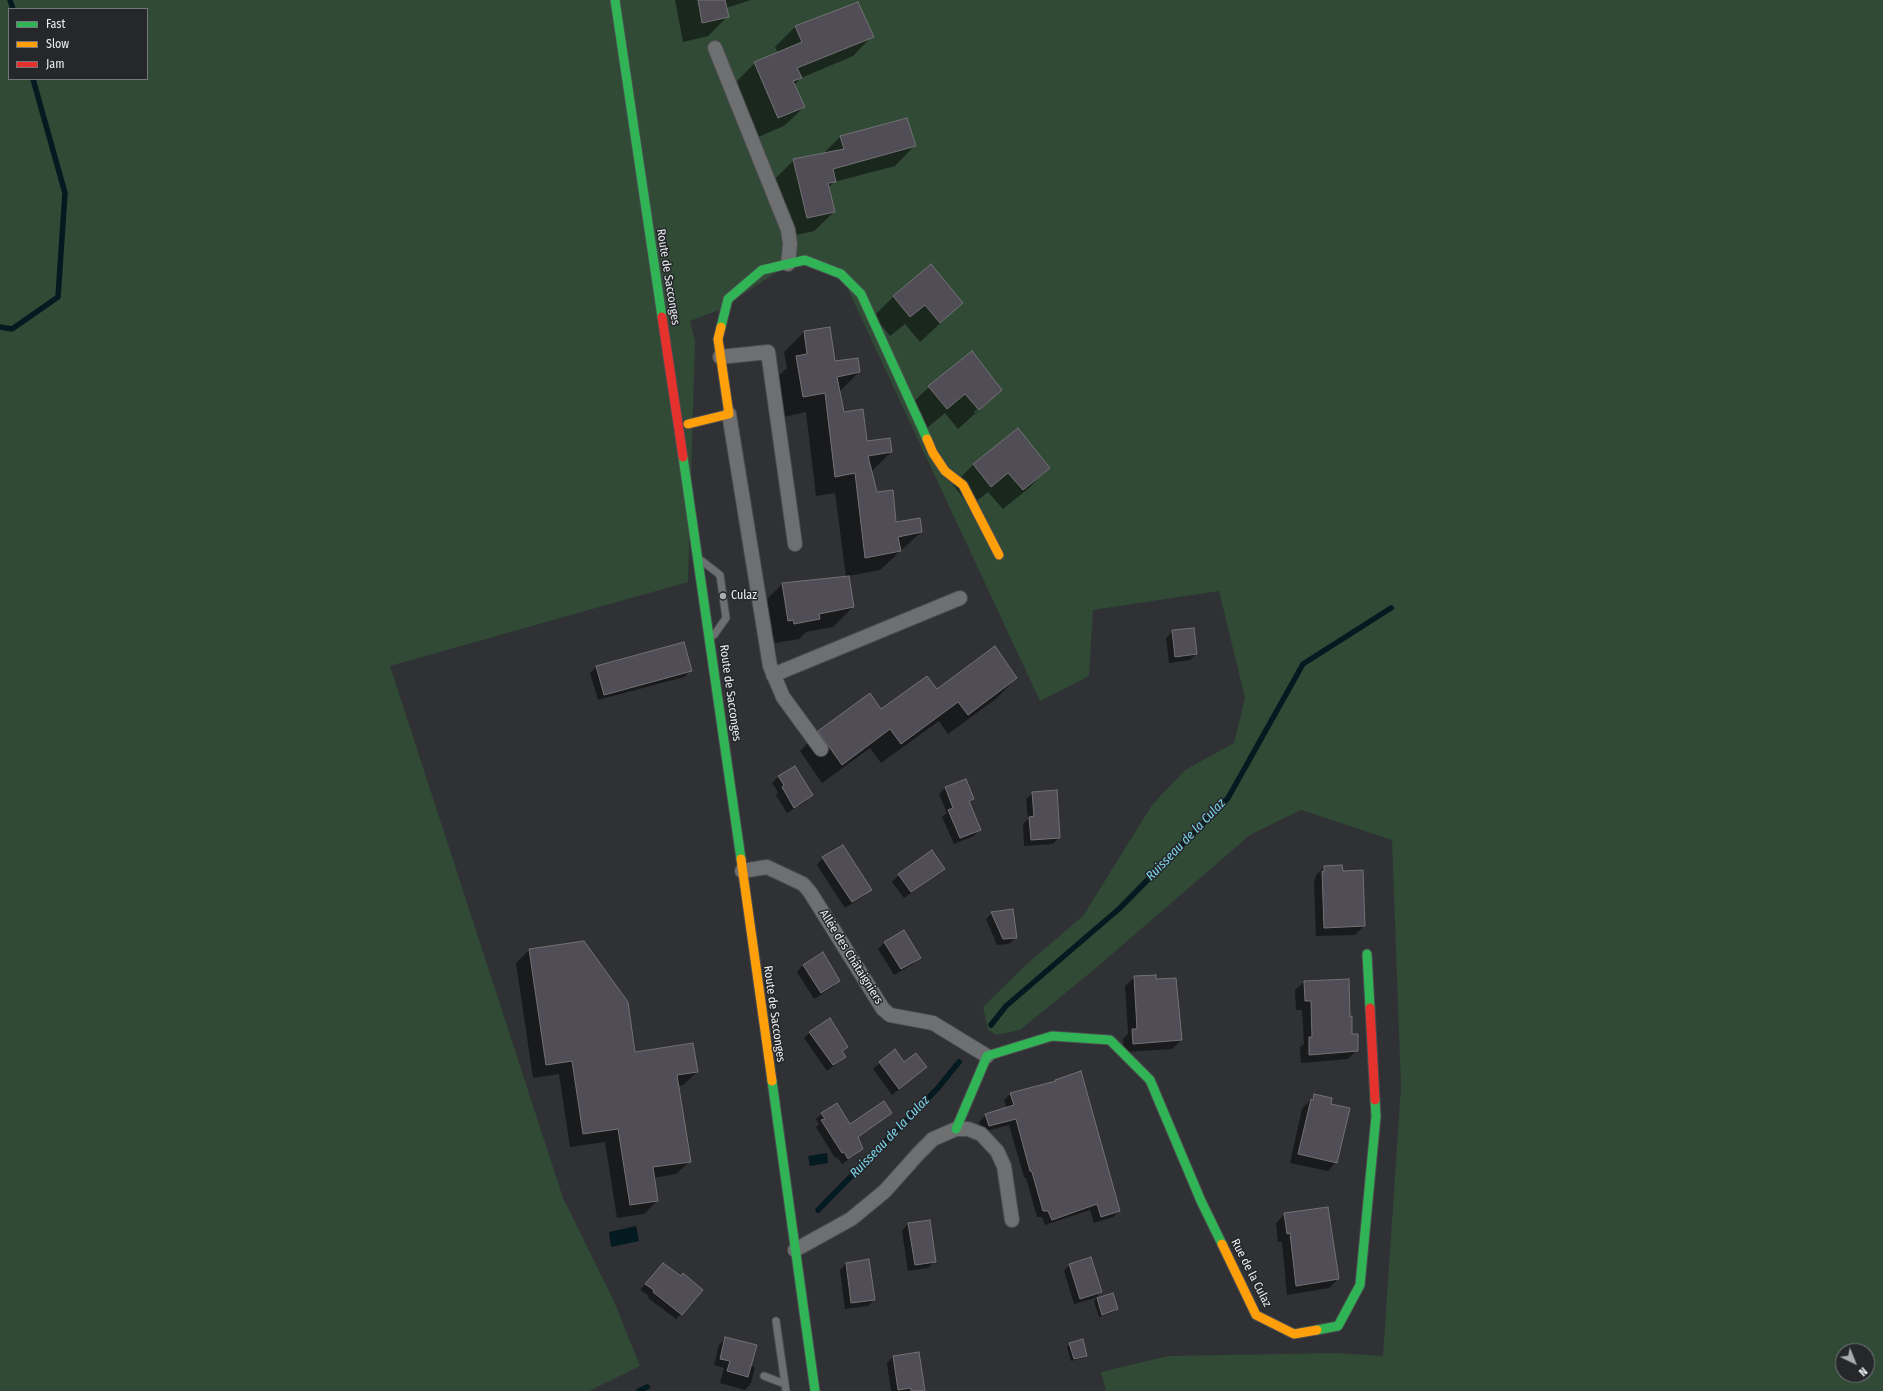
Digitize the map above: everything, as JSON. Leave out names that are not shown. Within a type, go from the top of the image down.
[{"type":"street","name":"Route de Sacconges","points":[[615,0],[710,640],[815,1391]]},
{"type":"street","points":[[715,48],[788,230],[790,244],[788,264]]},
{"type":"street","points":[[821,750],[784,697],[770,666],[720,357],[718,339],[728,299],[762,270],[805,260],[841,274],[861,294],[933,454],[945,471],[963,485],[1000,555]]},
{"type":"street","points":[[720,357],[768,352],[795,544]]},
{"type":"street","points":[[688,424],[729,414]]},
{"type":"street","points":[[774,675],[960,598]]},
{"type":"street","name":"Allée des Châtaigniers","points":[[742,871],[767,867],[803,884],[810,892],[883,1009],[890,1015],[933,1023],[986,1056]]},
{"type":"street","name":"Rue de la Culaz","points":[[986,1056],[1052,1036],[1110,1040],[1150,1080],[1202,1201],[1256,1315],[1294,1334],[1338,1326],[1360,1285],[1376,1116],[1367,954]]},
{"type":"street","points":[[956,1129],[986,1056]]},
{"type":"street","points":[[795,1250],[851,1219],[885,1191],[933,1139],[956,1129],[968,1129],[981,1134],[997,1152],[1004,1166],[1012,1220]]},
{"type":"lane","name":"Route de Sacconges","points":[[698,558],[720,574],[726,618],[710,640]]},
{"type":"lane","points":[[776,1321],[786,1388]]},
{"type":"lane","points":[[764,1376],[786,1388]]},
{"type":"green space","points":[[0,0],[1883,0],[1883,1391],[1106,1391],[1101,1372],[1168,1356],[1336,1353],[1383,1356],[1401,1087],[1392,840],[1301,810],[1250,835],[1096,968],[1020,1030],[997,1035],[988,1030],[983,1007],[1028,963],[1083,916],[1152,805],[1185,770],[1234,743],[1245,698],[1219,591],[1093,610],[1089,676],[1040,701],[837,266],[786,266],[719,310],[690,321],[695,341],[688,582],[390,666],[563,1198],[613,1299],[640,1366],[589,1391],[0,1391]]},
{"type":"water","points":[[827,1153],[828,1163],[810,1166],[808,1156]]},
{"type":"water","points":[[636,1226],[639,1241],[611,1247],[609,1232]]},
{"type":"building","points":[[698,0],[725,0],[729,17],[702,23]]},
{"type":"building","points":[[858,2],[874,37],[797,68],[802,78],[793,81],[805,107],[778,118],[754,62],[802,42],[795,26]]},
{"type":"building","points":[[907,118],[916,146],[833,169],[836,182],[828,183],[835,212],[807,218],[793,159],[844,149],[840,136]]},
{"type":"building","points":[[931,264],[963,303],[940,323],[925,305],[910,317],[893,296]]},
{"type":"building","points":[[830,327],[835,361],[858,358],[860,372],[837,377],[844,412],[863,409],[867,441],[890,438],[892,452],[868,456],[877,492],[893,490],[896,522],[920,518],[922,532],[898,537],[901,551],[865,558],[855,473],[835,477],[825,393],[803,397],[796,356],[807,354],[804,331]]},
{"type":"building","points":[[972,351],[1002,390],[979,410],[965,394],[947,409],[928,386]]},
{"type":"building","points":[[1018,428],[1050,468],[1023,490],[1008,473],[991,487],[973,464]]},
{"type":"building","points":[[849,576],[854,607],[819,614],[820,619],[794,624],[793,620],[788,621],[782,583]]},
{"type":"building","points":[[1194,628],[1197,654],[1175,657],[1172,630]]},
{"type":"building","points":[[684,642],[692,671],[604,695],[596,666]]},
{"type":"building","points":[[995,646],[1017,678],[968,715],[958,702],[901,744],[890,729],[842,765],[818,731],[870,693],[881,709],[927,676],[937,689]]},
{"type":"building","points":[[795,766],[813,795],[794,808],[782,787],[784,785],[778,776]]},
{"type":"building","points":[[966,779],[974,799],[969,801],[981,830],[960,838],[948,810],[953,808],[945,787]]},
{"type":"building","points":[[1057,790],[1060,838],[1031,840],[1029,817],[1034,816],[1032,792]]},
{"type":"building","points":[[843,845],[872,890],[852,902],[822,857]]},
{"type":"building","points":[[932,850],[945,869],[911,892],[898,874]]},
{"type":"building","points":[[1342,865],[1343,871],[1363,870],[1365,926],[1324,928],[1322,871],[1324,872],[1324,866]]},
{"type":"building","points":[[1013,909],[1017,938],[1003,939],[991,912]]},
{"type":"building","points":[[904,930],[921,958],[901,969],[884,942]]},
{"type":"building","points":[[584,941],[628,1002],[635,1052],[693,1043],[698,1072],[677,1075],[691,1162],[653,1167],[658,1201],[630,1205],[618,1129],[583,1134],[572,1061],[546,1065],[529,949]]},
{"type":"building","points":[[823,952],[840,981],[821,993],[803,965]]},
{"type":"building","points":[[1156,975],[1156,979],[1176,978],[1182,1040],[1133,1044],[1132,1029],[1137,1029],[1134,976]]},
{"type":"building","points":[[1349,979],[1352,1034],[1358,1034],[1358,1051],[1309,1055],[1309,1037],[1312,1037],[1311,1001],[1305,1001],[1304,981]]},
{"type":"building","points":[[830,1018],[848,1047],[842,1051],[846,1057],[833,1065],[809,1032]]},
{"type":"building","points":[[895,1049],[904,1062],[916,1053],[927,1067],[899,1089],[879,1062]]},
{"type":"building","points":[[1081,1071],[1120,1211],[1101,1217],[1097,1204],[1052,1220],[1048,1211],[1043,1211],[1032,1172],[1030,1171],[1016,1119],[989,1126],[985,1114],[1014,1105],[1010,1093],[1056,1081],[1055,1080]]},
{"type":"building","points":[[1314,1094],[1332,1098],[1331,1104],[1350,1108],[1337,1163],[1298,1154],[1311,1099],[1313,1100]]},
{"type":"building","points":[[884,1101],[892,1113],[858,1137],[863,1149],[848,1159],[844,1152],[842,1153],[821,1120],[825,1119],[821,1113],[837,1103],[850,1124]]},
{"type":"building","points":[[1328,1207],[1339,1279],[1296,1286],[1290,1233],[1287,1234],[1284,1213]]},
{"type":"building","points":[[930,1220],[936,1262],[915,1265],[908,1223]]},
{"type":"building","points":[[1091,1257],[1102,1292],[1080,1299],[1069,1264]]},
{"type":"building","points":[[869,1259],[875,1300],[851,1303],[846,1263]]},
{"type":"building","points":[[663,1263],[681,1276],[683,1273],[703,1290],[682,1315],[645,1284]]},
{"type":"building","points":[[1113,1293],[1118,1309],[1102,1315],[1097,1298]]},
{"type":"building","points":[[725,1337],[757,1345],[748,1377],[727,1371],[730,1361],[720,1359]]},
{"type":"building","points":[[1083,1339],[1087,1356],[1074,1359],[1069,1343]]},
{"type":"building","points":[[919,1352],[925,1391],[911,1391],[911,1388],[898,1390],[893,1356]]},
{"type":"waterway","points":[[10,0],[13,8]]},
{"type":"waterway","points":[[0,327],[12,329],[58,297],[65,193],[33,80]]},
{"type":"waterway","name":"Ruisseau de la Culaz","points":[[991,1025],[1006,1006],[1120,908],[1228,798],[1303,664],[1391,608]]},
{"type":"waterway","name":"Ruisseau de la Culaz","points":[[818,1210],[937,1089],[959,1062]]},
{"type":"waterway","name":"Ruisseau de la Culaz","points":[[639,1391],[647,1387]]},
{"type":"traffic: fast","points":[[615,0],[662,317]]},
{"type":"traffic: fast","points":[[721,327],[728,299],[762,270],[805,260],[841,274],[861,294],[927,439]]},
{"type":"traffic: fast","points":[[683,457],[741,859]]},
{"type":"traffic: fast","points":[[1367,954],[1370,1008]]},
{"type":"traffic: fast","points":[[956,1129],[987,1056],[1052,1036],[1110,1040],[1150,1080],[1201,1201],[1222,1244]]},
{"type":"traffic: fast","points":[[772,1081],[815,1391]]},
{"type":"traffic: fast","points":[[1317,1330],[1338,1326],[1360,1285],[1376,1116],[1375,1100]]},
{"type":"traffic: slow","points":[[688,424],[729,414],[718,339],[721,327]]},
{"type":"traffic: slow","points":[[927,439],[933,453],[945,471],[963,485],[999,555]]},
{"type":"traffic: slow","points":[[741,859],[772,1081]]},
{"type":"traffic: slow","points":[[1222,1244],[1256,1315],[1294,1334],[1317,1330]]},
{"type":"traffic: jam","points":[[662,317],[683,457]]},
{"type":"traffic: jam","points":[[1370,1008],[1375,1100]]},
{"type":"place","name":"Culaz","points":[[723,596]]}]
